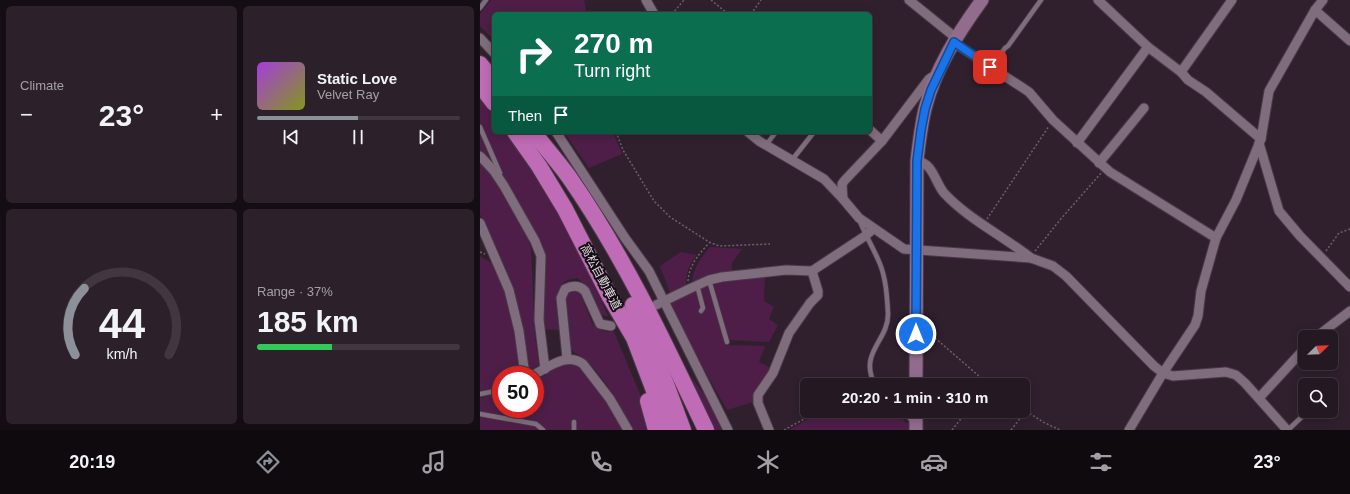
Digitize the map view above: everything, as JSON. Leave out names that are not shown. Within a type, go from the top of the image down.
[{"type":"highway","points":[[480,64],[492,79]]},
{"type":"highway","points":[[480,85],[492,100]]},
{"type":"highway","name":"高松自動車道","points":[[516,134],[539,166],[565,209],[610,297],[634,338],[669,430]]},
{"type":"highway","name":"高松自動車道","points":[[534,134],[590,221],[612,261],[632,302],[666,384],[682,430]]},
{"type":"highway","points":[[535,134],[568,177],[599,224],[645,306],[706,430]]},
{"type":"highway","points":[[610,297],[646,396],[656,430]]},
{"type":"main road","points":[[916,378],[917,161],[925,109],[938,72],[955,40],[982,0]]},
{"type":"street","points":[[646,0],[653,12]]},
{"type":"street","points":[[909,0],[955,40],[990,67],[1029,92],[1053,120],[1102,166],[1136,190],[1216,238]]},
{"type":"street","points":[[1098,0],[1148,47],[1181,72],[1188,80],[1206,92],[1260,141],[1279,211],[1350,287]]},
{"type":"street","points":[[1181,72],[1232,0]]},
{"type":"street","points":[[1129,430],[1163,373],[1195,325],[1198,316],[1201,291],[1216,238],[1236,200],[1260,141],[1269,91],[1317,4],[1350,41]]},
{"type":"street","points":[[480,38],[492,51]]},
{"type":"street","points":[[1078,143],[1148,47]]},
{"type":"street","points":[[843,199],[842,184],[882,141],[929,79],[938,72]]},
{"type":"street","points":[[1102,166],[1144,108]]},
{"type":"street","points":[[872,132],[882,141]]},
{"type":"street","points":[[557,134],[649,272],[665,301],[728,430]]},
{"type":"street","points":[[751,134],[766,145],[824,179],[858,218],[904,249],[1031,258],[1049,264],[1066,276],[1154,366],[1163,373],[1173,376],[1226,372],[1236,375],[1259,398],[1287,430]]},
{"type":"street","points":[[480,156],[494,171],[504,186],[535,241],[541,256],[539,320],[545,369],[567,358],[574,359],[583,364],[610,399],[628,430]]},
{"type":"street","points":[[917,161],[922,161],[928,166],[937,184],[950,199],[1031,258]]},
{"type":"street","points":[[480,223],[509,290],[519,331],[524,366]]},
{"type":"street","points":[[656,305],[709,280],[722,277],[786,270],[812,271],[865,236],[873,229]]},
{"type":"street","points":[[769,430],[758,403],[758,395],[773,373],[789,333],[818,295],[812,271]]},
{"type":"street","points":[[567,358],[561,298],[566,289],[576,286],[581,287],[585,291],[600,324],[611,326]]},
{"type":"street","points":[[1325,330],[1350,311]]},
{"type":"street","points":[[1259,398],[1298,356]]},
{"type":"lane","points":[[480,8],[486,0]]},
{"type":"lane","points":[[990,67],[1005,48],[1012,42],[1041,0]]},
{"type":"lane","points":[[480,127],[504,186]]},
{"type":"lane","points":[[766,145],[774,134]]},
{"type":"lane","points":[[792,160],[812,134]]},
{"type":"lane","points":[[858,218],[865,236],[880,264],[884,276],[888,315],[887,321],[870,361],[869,369],[872,378]]},
{"type":"lane","points":[[709,280],[727,342]]},
{"type":"lane","points":[[693,287],[703,308],[701,311]]},
{"type":"lane","points":[[480,394],[492,392]]},
{"type":"lane","points":[[480,414],[536,424],[543,430]]},
{"type":"lane","points":[[909,418],[916,427]]},
{"type":"lane","points":[[1287,430],[1300,418]]},
{"type":"lane","points":[[574,422],[574,430]]},
{"type":"path","points":[[674,12],[684,0]]},
{"type":"path","points":[[711,0],[726,12]]},
{"type":"path","points":[[752,12],[761,0]]},
{"type":"path","points":[[984,224],[1053,120]]},
{"type":"path","points":[[617,134],[623,150],[661,209],[709,242],[719,246],[770,244]]},
{"type":"path","points":[[1031,258],[1102,166]]},
{"type":"path","points":[[1322,257],[1339,233],[1350,229]]},
{"type":"path","points":[[693,287],[688,279],[691,269],[695,260],[709,242]]},
{"type":"path","points":[[916,324],[921,326],[980,378]]},
{"type":"path","points":[[1030,413],[1043,422],[1060,430]]},
{"type":"path","points":[[784,430],[806,418]]},
{"type":"path","points":[[952,430],[961,418]]},
{"type":"path","points":[[1011,430],[1020,418]]},
{"type":"shaded area","points":[[491,0],[584,0],[587,12],[492,12],[492,38],[480,26],[480,14]]},
{"type":"shaded area","points":[[480,94],[492,110],[492,134],[509,134],[535,169],[591,277],[608,316],[599,313],[593,305],[584,283],[578,278],[572,279],[563,283],[558,292],[557,305],[559,330],[543,329],[543,257],[493,165],[480,150]]},
{"type":"shaded area","points":[[565,134],[614,134],[622,154],[589,168]]},
{"type":"shaded area","points":[[480,162],[503,190],[526,233],[531,248],[535,338],[539,365],[537,366],[527,366],[527,357],[513,291],[507,273],[480,214]]},
{"type":"shaded area","points":[[710,247],[742,249],[732,263],[731,274],[692,283],[696,268]]},
{"type":"shaded area","points":[[681,252],[696,255],[688,269],[686,285],[670,293],[660,266]]},
{"type":"shaded area","points":[[480,256],[493,264],[506,294],[516,330],[520,366],[492,366],[492,418],[544,418],[544,376],[562,365],[575,364],[582,368],[610,407],[624,430],[577,430],[577,421],[573,421],[573,430],[480,430]]},
{"type":"shaded area","points":[[765,277],[764,301],[774,307],[769,319],[778,325],[769,342],[728,340],[712,283]]},
{"type":"shaded area","points":[[708,285],[726,345],[765,346],[759,362],[772,369],[756,394],[753,402],[727,410],[691,346],[671,303],[697,288]]},
{"type":"shaded area","points":[[574,291],[580,293],[594,326],[607,332],[614,332],[640,394],[651,430],[633,430],[618,402],[601,377],[585,359],[569,349],[566,298],[568,294]]},
{"type":"shaded area","points":[[691,376],[711,405],[722,430],[714,430]]},
{"type":"shaded area","points":[[810,418],[902,418],[906,423],[908,422],[910,430],[789,430]]},
{"type":"route","points":[[916,334],[917,161],[925,109],[936,78],[954,42],[990,67]]}]
